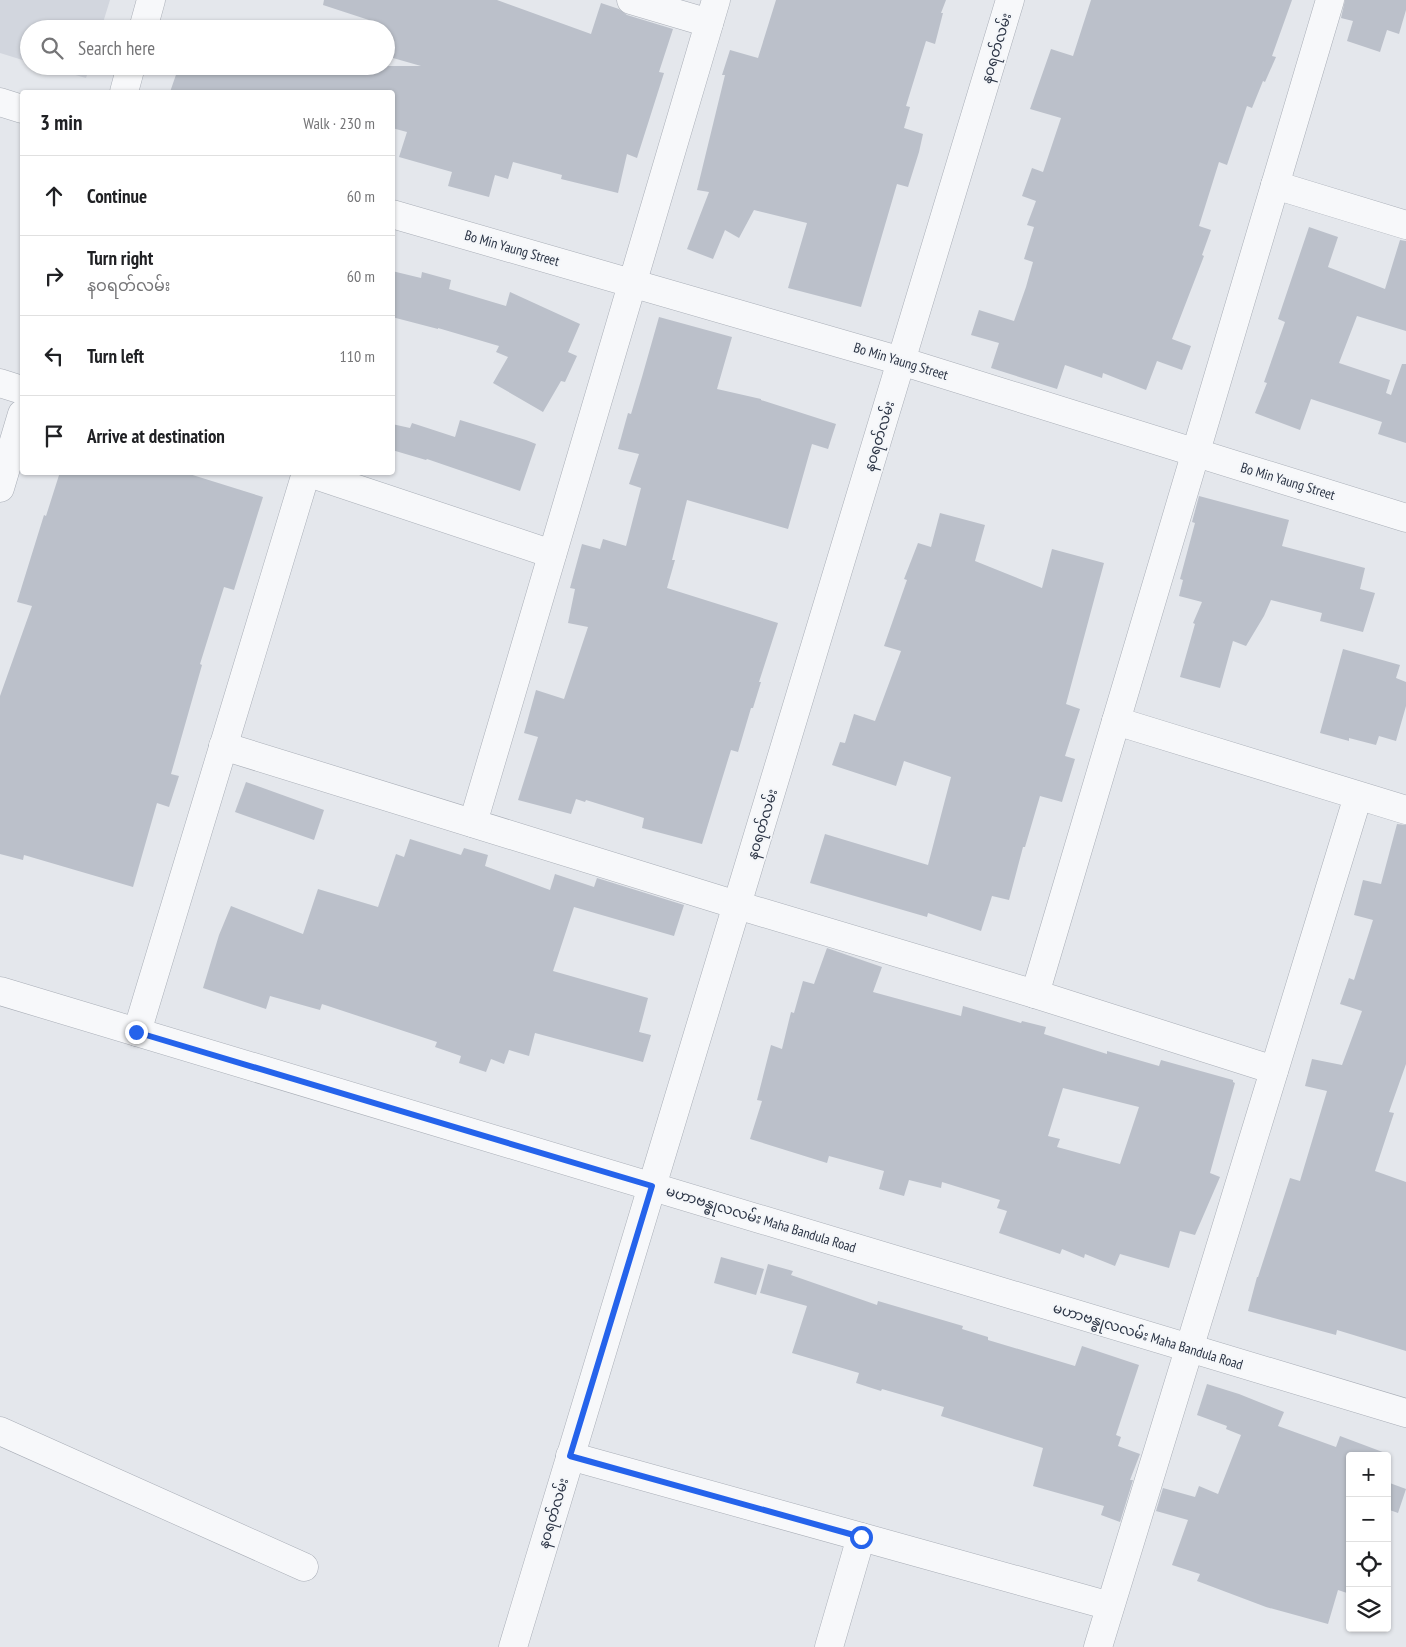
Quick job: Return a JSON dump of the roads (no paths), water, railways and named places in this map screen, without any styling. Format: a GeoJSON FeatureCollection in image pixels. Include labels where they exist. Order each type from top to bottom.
{"type":"FeatureCollection","features":[{"type":"Feature","properties":{"kind":"street"},"geometry":{"type":"LineString","coordinates":[[145,20],[151,0]]}},
{"type":"Feature","properties":{"kind":"street"},"geometry":{"type":"LineString","coordinates":[[473,823],[713,11],[631,0]]}},
{"type":"Feature","properties":{"kind":"street","name":"နဝရတ်လမ်း"},"geometry":{"type":"LineString","coordinates":[[513,1647],[1010,0]]}},
{"type":"Feature","properties":{"kind":"street"},"geometry":{"type":"LineString","coordinates":[[1035,994],[1330,0]]}},
{"type":"Feature","properties":{"kind":"street"},"geometry":{"type":"LineString","coordinates":[[125,90],[129,75]]}},
{"type":"Feature","properties":{"kind":"street"},"geometry":{"type":"LineString","coordinates":[[0,102],[20,108]]}},
{"type":"Feature","properties":{"kind":"street"},"geometry":{"type":"LineString","coordinates":[[1275,185],[1406,225]]}},
{"type":"Feature","properties":{"kind":"street","name":"Bo Min Yaung Street"},"geometry":{"type":"LineString","coordinates":[[395,215],[633,282],[901,361],[1406,518]]}},
{"type":"Feature","properties":{"kind":"street"},"geometry":{"type":"LineString","coordinates":[[0,384],[20,389]]}},
{"type":"Feature","properties":{"kind":"street"},"geometry":{"type":"LineString","coordinates":[[0,488],[20,421]]}},
{"type":"Feature","properties":{"kind":"street"},"geometry":{"type":"LineString","coordinates":[[136,1032],[305,475]]}},
{"type":"Feature","properties":{"kind":"street"},"geometry":{"type":"LineString","coordinates":[[312,475],[552,554]]}},
{"type":"Feature","properties":{"kind":"street"},"geometry":{"type":"LineString","coordinates":[[1116,721],[1406,810]]}},
{"type":"Feature","properties":{"kind":"street"},"geometry":{"type":"LineString","coordinates":[[223,746],[737,905],[1035,994],[1274,1070]]}},
{"type":"Feature","properties":{"kind":"street"},"geometry":{"type":"LineString","coordinates":[[1098,1647],[1358,796]]}},
{"type":"Feature","properties":{"kind":"street","name":"မဟာဗန္ဓုလလမ်း Maha Bandula Road"},"geometry":{"type":"LineString","coordinates":[[0,991],[1406,1413]]}},
{"type":"Feature","properties":{"kind":"street"},"geometry":{"type":"LineString","coordinates":[[0,1431],[304,1567]]}},
{"type":"Feature","properties":{"kind":"street"},"geometry":{"type":"LineString","coordinates":[[570,1456],[1110,1606]]}},
{"type":"Feature","properties":{"kind":"street"},"geometry":{"type":"LineString","coordinates":[[829,1647],[861,1537]]}}]}
